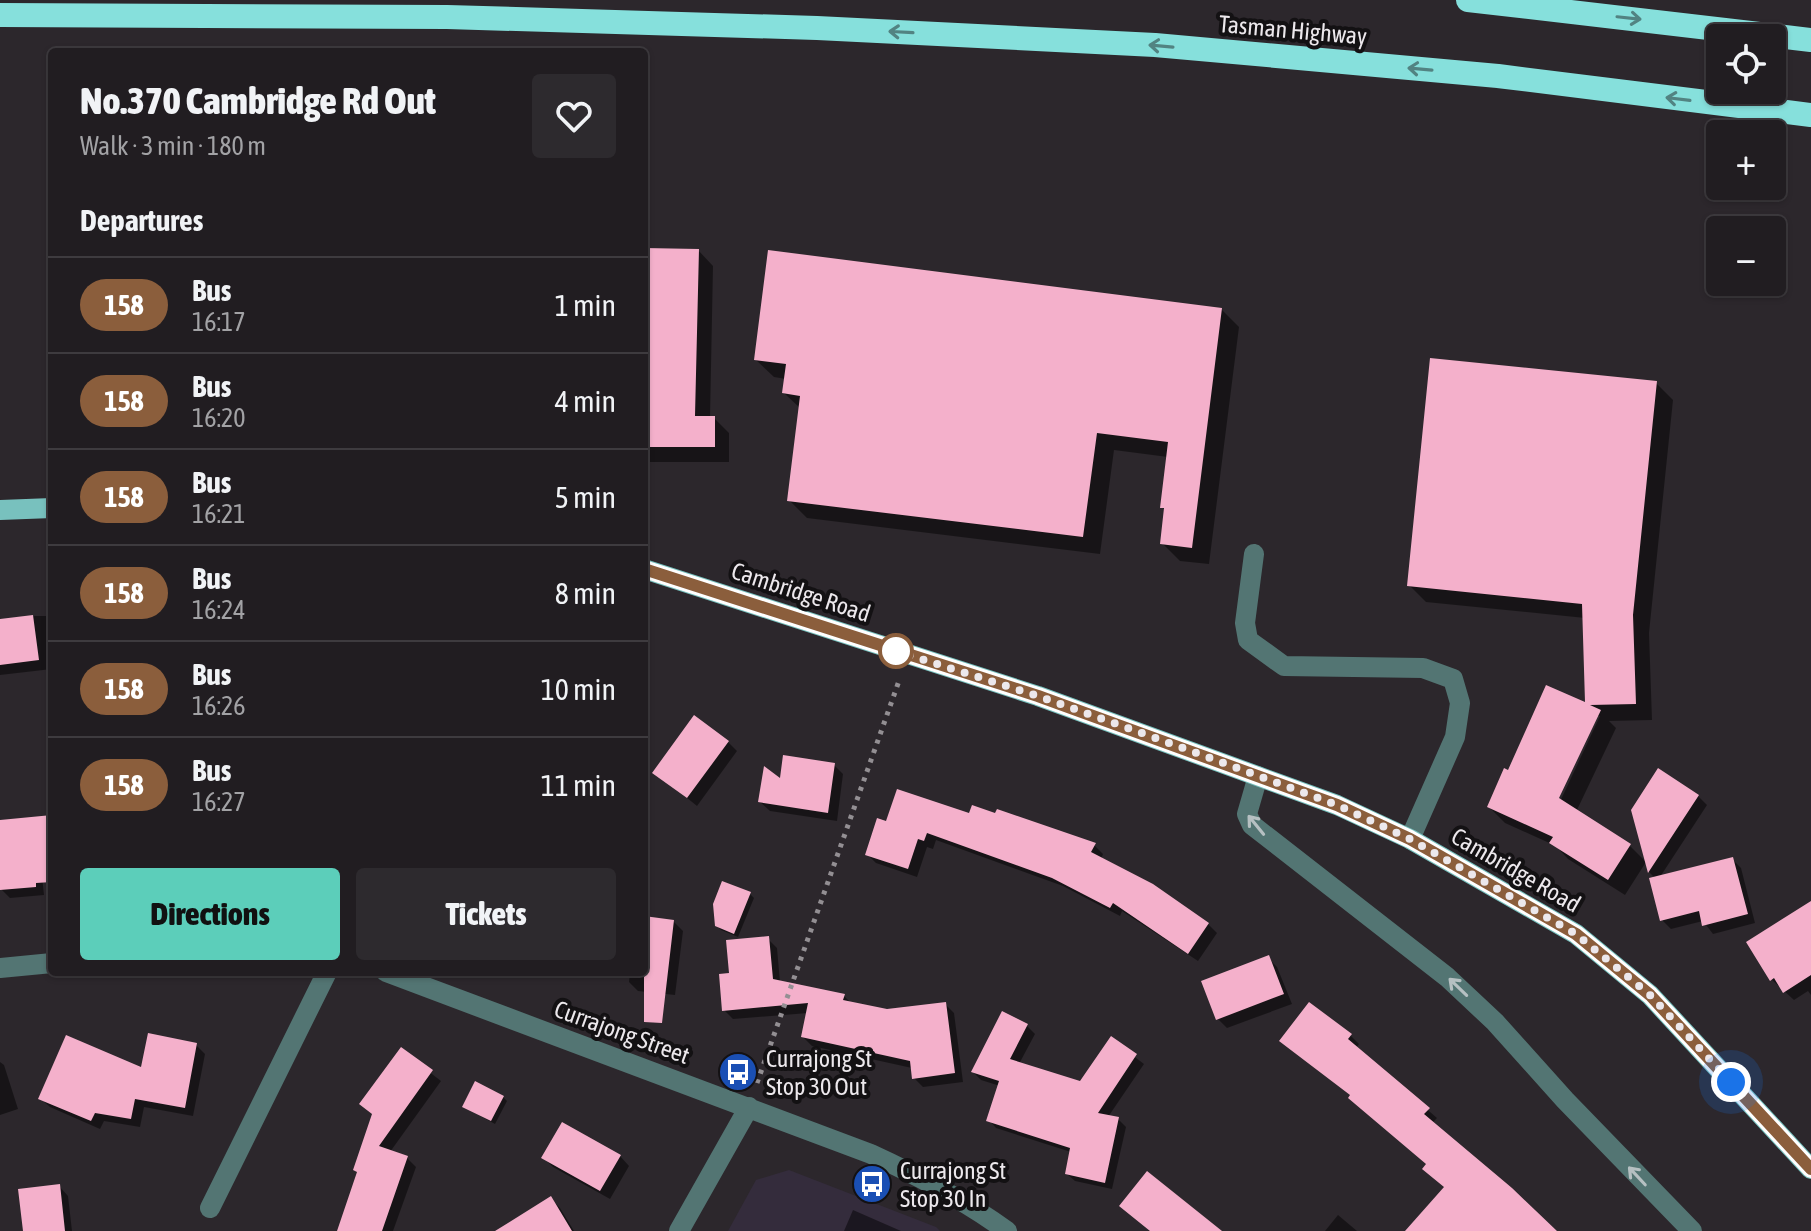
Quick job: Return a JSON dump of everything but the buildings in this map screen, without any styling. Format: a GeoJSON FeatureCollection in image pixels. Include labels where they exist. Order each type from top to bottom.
{"type":"FeatureCollection","features":[{"type":"Feature","properties":{"kind":"highway"},"geometry":{"type":"LineString","coordinates":[[1468,0],[1811,40]]}},
{"type":"Feature","properties":{"kind":"highway","name":"Tasman Highway"},"geometry":{"type":"LineString","coordinates":[[8,15],[493,18],[817,28],[1155,45],[1498,76],[1811,115]]}},
{"type":"Feature","properties":{"kind":"main road"},"geometry":{"type":"LineString","coordinates":[[0,510],[48,508]]}},
{"type":"Feature","properties":{"kind":"main road","name":"Cambridge Road"},"geometry":{"type":"LineString","coordinates":[[648,570],[1038,696],[1337,805],[1410,839],[1587,942],[1650,995],[1811,1169]]}},
{"type":"Feature","properties":{"kind":"street"},"geometry":{"type":"LineString","coordinates":[[1254,554],[1245,623],[1248,640],[1284,666],[1423,668],[1453,679],[1460,703],[1455,737],[1410,839]]}},
{"type":"Feature","properties":{"kind":"street"},"geometry":{"type":"LineString","coordinates":[[1258,776],[1247,814],[1252,825],[1447,977],[1495,1022],[1565,1100],[1692,1231]]}},
{"type":"Feature","properties":{"kind":"street"},"geometry":{"type":"LineString","coordinates":[[0,968],[48,963]]}},
{"type":"Feature","properties":{"kind":"street"},"geometry":{"type":"LineString","coordinates":[[210,1208],[325,976]]}},
{"type":"Feature","properties":{"kind":"street","name":"Currajong Street"},"geometry":{"type":"LineString","coordinates":[[397,976],[871,1154],[925,1179],[974,1207],[1007,1231]]}},
{"type":"Feature","properties":{"kind":"street"},"geometry":{"type":"LineString","coordinates":[[679,1231],[749,1107]]}},
{"type":"Feature","properties":{"kind":"path"},"geometry":{"type":"LineString","coordinates":[[749,1107],[908,655]]}},
{"type":"Feature","properties":{"kind":"shaded area"},"geometry":{"type":"Polygon","coordinates":[[[789,1170],[940,1231],[728,1231],[756,1180],[789,1170]]]}},
{"type":"Feature","properties":{"kind":"bus line","name":"158"},"geometry":{"type":"LineString","coordinates":[[648,570],[1038,696],[1337,805],[1410,839],[1576,934],[1595,949],[1650,995],[1811,1169]]}},
{"type":"Feature","properties":{"kind":"place","name":"Currajong St Stop 30 Out"},"geometry":{"type":"Point","coordinates":[738,1072]}},
{"type":"Feature","properties":{"kind":"place","name":"Currajong St Stop 30 In"},"geometry":{"type":"Point","coordinates":[872,1184]}},
{"type":"Feature","properties":{"kind":"route"},"geometry":{"type":"LineString","coordinates":[[896,651],[1153,737],[1337,805],[1410,839],[1576,934],[1650,995],[1731,1082]]}}]}
